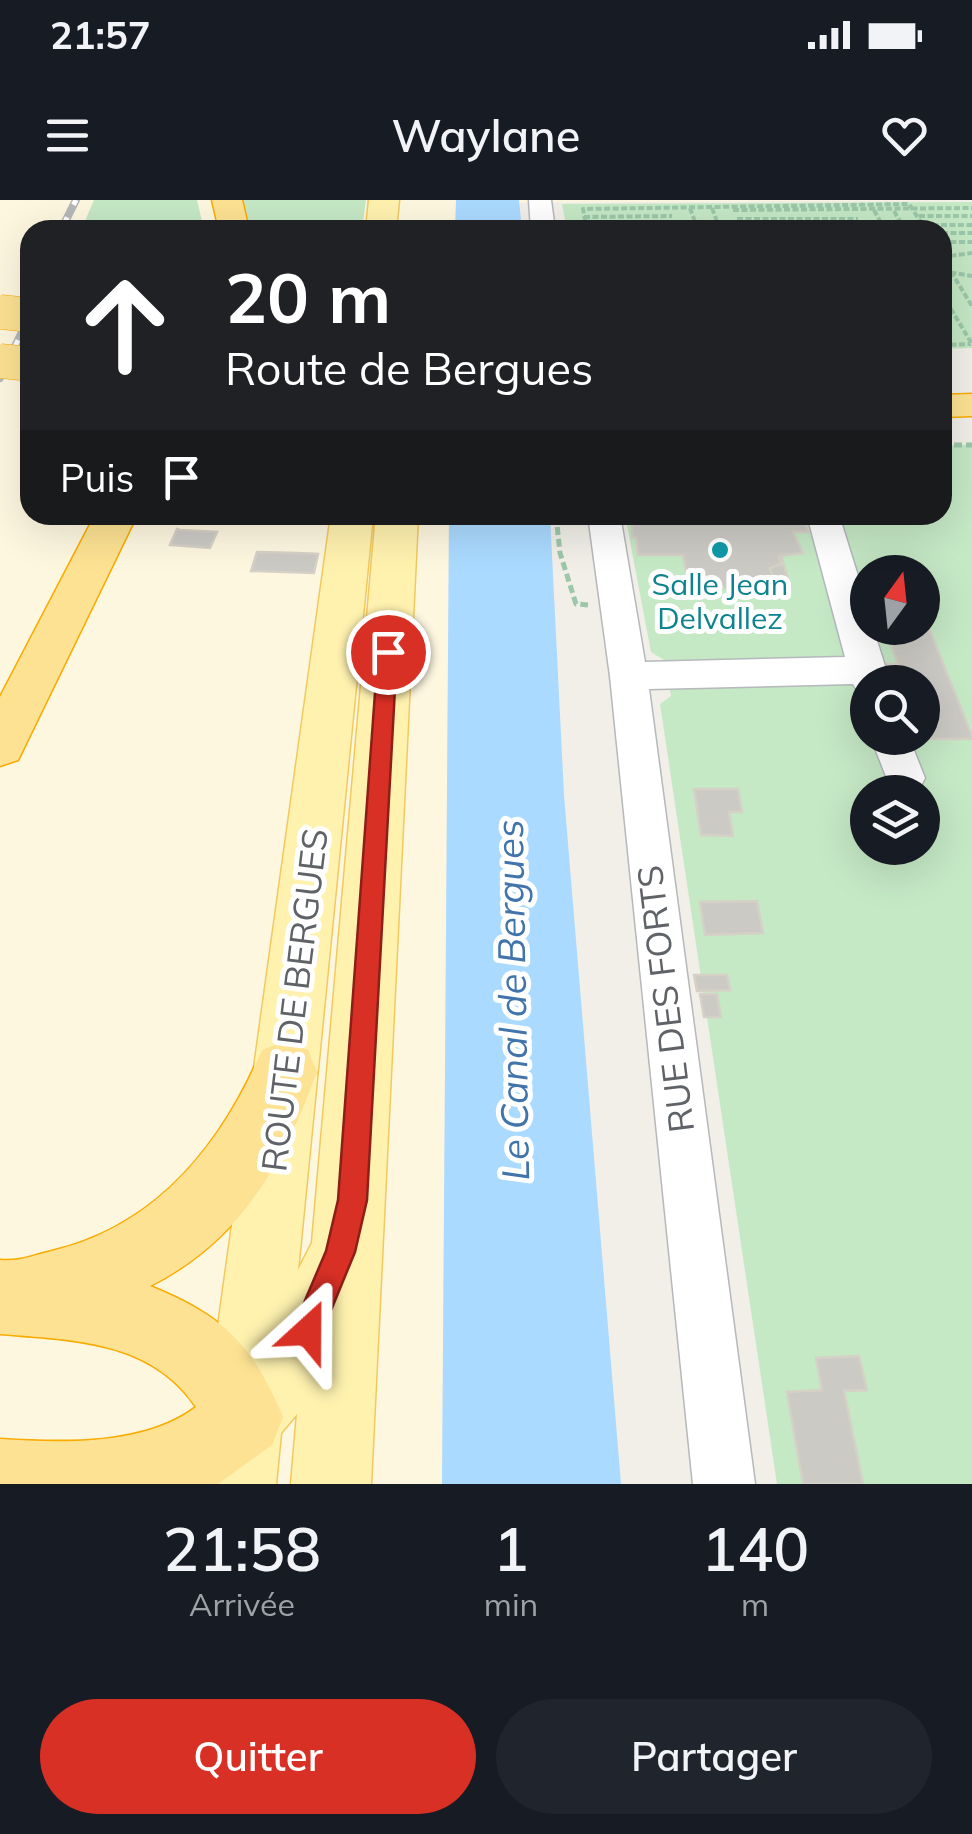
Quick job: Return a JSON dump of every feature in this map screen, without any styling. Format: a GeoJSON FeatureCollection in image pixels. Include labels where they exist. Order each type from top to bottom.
{"type":"FeatureCollection","features":[{"type":"Feature","properties":{"kind":"highway"},"geometry":{"type":"LineString","coordinates":[[0,695],[89,525]]}},
{"type":"Feature","properties":{"kind":"highway"},"geometry":{"type":"LineString","coordinates":[[0,746],[111,525]]}},
{"type":"Feature","properties":{"kind":"highway"},"geometry":{"type":"LineString","coordinates":[[0,1296],[84,1279],[125,1260],[165,1234],[207,1198],[237,1164],[260,1129],[285,1072]]}},
{"type":"Feature","properties":{"kind":"highway"},"geometry":{"type":"LineString","coordinates":[[0,1296],[108,1308],[172,1334],[211,1364],[249,1462]]}},
{"type":"Feature","properties":{"kind":"highway"},"geometry":{"type":"LineString","coordinates":[[0,1479],[45,1483],[88,1480],[178,1461],[198,1452],[249,1462]]}},
{"type":"Feature","properties":{"kind":"main road","name":"ROUTE DE BERGUES"},"geometry":{"type":"LineString","coordinates":[[249,1462],[285,1072],[351,525]]}},
{"type":"Feature","properties":{"kind":"main road","name":"ROUTE DE BERGUES"},"geometry":{"type":"LineString","coordinates":[[332,1484],[395,525]]}},
{"type":"Feature","properties":{"kind":"main road"},"geometry":{"type":"LineString","coordinates":[[249,1462],[264,1396],[308,1331],[340,1252],[352,1200]]}},
{"type":"Feature","properties":{"kind":"street","name":"RUE DES FORTS"},"geometry":{"type":"LineString","coordinates":[[606,525],[629,676],[724,1484]]}},
{"type":"Feature","properties":{"kind":"street"},"geometry":{"type":"LineString","coordinates":[[826,525],[866,665]]}},
{"type":"Feature","properties":{"kind":"street"},"geometry":{"type":"LineString","coordinates":[[629,676],[850,676]]}},
{"type":"Feature","properties":{"kind":"path"},"geometry":{"type":"LineString","coordinates":[[854,210],[858,219],[737,219],[732,204],[910,204],[921,220]]}},
{"type":"Feature","properties":{"kind":"path"},"geometry":{"type":"LineString","coordinates":[[670,208],[673,220]]}},
{"type":"Feature","properties":{"kind":"path"},"geometry":{"type":"LineString","coordinates":[[690,208],[694,220]]}},
{"type":"Feature","properties":{"kind":"path"},"geometry":{"type":"LineString","coordinates":[[712,208],[716,220]]}},
{"type":"Feature","properties":{"kind":"path"},"geometry":{"type":"LineString","coordinates":[[585,220],[583,209],[972,208]]}},
{"type":"Feature","properties":{"kind":"path"},"geometry":{"type":"LineString","coordinates":[[874,210],[880,220]]}},
{"type":"Feature","properties":{"kind":"path"},"geometry":{"type":"LineString","coordinates":[[893,210],[899,220]]}},
{"type":"Feature","properties":{"kind":"path"},"geometry":{"type":"LineString","coordinates":[[584,217],[672,216]]}},
{"type":"Feature","properties":{"kind":"path"},"geometry":{"type":"LineString","coordinates":[[918,216],[972,216]]}},
{"type":"Feature","properties":{"kind":"path"},"geometry":{"type":"LineString","coordinates":[[952,273],[972,306]]}},
{"type":"Feature","properties":{"kind":"path"},"geometry":{"type":"LineString","coordinates":[[960,287],[972,287]]}},
{"type":"Feature","properties":{"kind":"path"},"geometry":{"type":"LineString","coordinates":[[952,311],[972,344]]}},
{"type":"Feature","properties":{"kind":"path"},"geometry":{"type":"LineString","coordinates":[[557,525],[560,553],[576,604],[599,606]]}},
{"type":"Feature","properties":{"kind":"shaded area"},"geometry":{"type":"Polygon","coordinates":[[[0,200],[972,200],[456,203],[455,220],[20,220],[20,525],[449,525],[442,1484],[0,1484],[0,200]]]}},
{"type":"Feature","properties":{"kind":"green space"},"geometry":{"type":"Polygon","coordinates":[[[94,200],[197,200],[202,220],[85,220],[94,200]]]}},
{"type":"Feature","properties":{"kind":"green space"},"geometry":{"type":"Polygon","coordinates":[[[238,200],[366,200],[363,220],[243,220],[238,200]]]}},
{"type":"Feature","properties":{"kind":"green space"},"geometry":{"type":"Polygon","coordinates":[[[972,202],[972,348],[952,349],[952,220],[565,220],[562,204],[972,202]]]}},
{"type":"Feature","properties":{"kind":"green space"},"geometry":{"type":"Polygon","coordinates":[[[952,445],[972,445],[972,1484],[777,1484],[660,704],[671,696],[664,660],[651,652],[627,525],[952,525],[952,445]]]}},
{"type":"Feature","properties":{"kind":"water"},"geometry":{"type":"Polygon","coordinates":[[[456,200],[519,200],[521,220],[455,220],[456,200]]]}},
{"type":"Feature","properties":{"kind":"water","name":"Le Canal de Bergues"},"geometry":{"type":"Polygon","coordinates":[[[449,525],[550,525],[564,795],[621,1484],[442,1484],[449,525]]]}},
{"type":"Feature","properties":{"kind":"building","name":"Salle Jean Delvallez"},"geometry":{"type":"Polygon","coordinates":[[[632,525],[806,525],[808,532],[793,532],[803,553],[779,556],[781,564],[770,568],[773,578],[786,582],[788,588],[689,588],[683,555],[638,555],[636,538],[632,538],[632,525]]]}},
{"type":"Feature","properties":{"kind":"building"},"geometry":{"type":"Polygon","coordinates":[[[177,529],[217,532],[210,548],[170,545],[177,529]]]}},
{"type":"Feature","properties":{"kind":"building"},"geometry":{"type":"Polygon","coordinates":[[[257,552],[318,554],[314,573],[251,571],[257,552]]]}},
{"type":"Feature","properties":{"kind":"building"},"geometry":{"type":"Polygon","coordinates":[[[779,556],[791,588],[773,578],[770,568],[781,564],[779,556]]]}},
{"type":"Feature","properties":{"kind":"building"},"geometry":{"type":"Polygon","coordinates":[[[891,645],[936,645],[972,739],[940,739],[940,665],[885,664],[898,664],[891,645]]]}},
{"type":"Feature","properties":{"kind":"building"},"geometry":{"type":"Polygon","coordinates":[[[694,789],[738,789],[742,812],[729,812],[733,836],[701,835],[694,789]]]}},
{"type":"Feature","properties":{"kind":"building"},"geometry":{"type":"Polygon","coordinates":[[[757,901],[763,933],[705,935],[700,902],[757,901]]]}},
{"type":"Feature","properties":{"kind":"building"},"geometry":{"type":"Polygon","coordinates":[[[694,975],[727,975],[730,990],[697,991],[694,975]]]}},
{"type":"Feature","properties":{"kind":"building"},"geometry":{"type":"Polygon","coordinates":[[[700,994],[717,994],[721,1017],[704,1017],[700,994]]]}},
{"type":"Feature","properties":{"kind":"building"},"geometry":{"type":"Polygon","coordinates":[[[859,1356],[867,1390],[844,1391],[863,1484],[803,1484],[787,1392],[822,1390],[816,1358],[859,1356]]]}},
{"type":"Feature","properties":{"kind":"railway"},"geometry":{"type":"LineString","coordinates":[[66,220],[76,200]]}},
{"type":"Feature","properties":{"kind":"railway"},"geometry":{"type":"LineString","coordinates":[[13,326],[20,312]]}},
{"type":"Feature","properties":{"kind":"railway"},"geometry":{"type":"LineString","coordinates":[[0,378],[20,336]]}},
{"type":"Feature","properties":{"kind":"place","name":"Salle Jean Delvallez"},"geometry":{"type":"Point","coordinates":[720,550]}},
{"type":"Feature","properties":{"kind":"route"},"geometry":{"type":"LineString","coordinates":[[308,1331],[340,1252],[352,1200],[388,652]]}}]}
